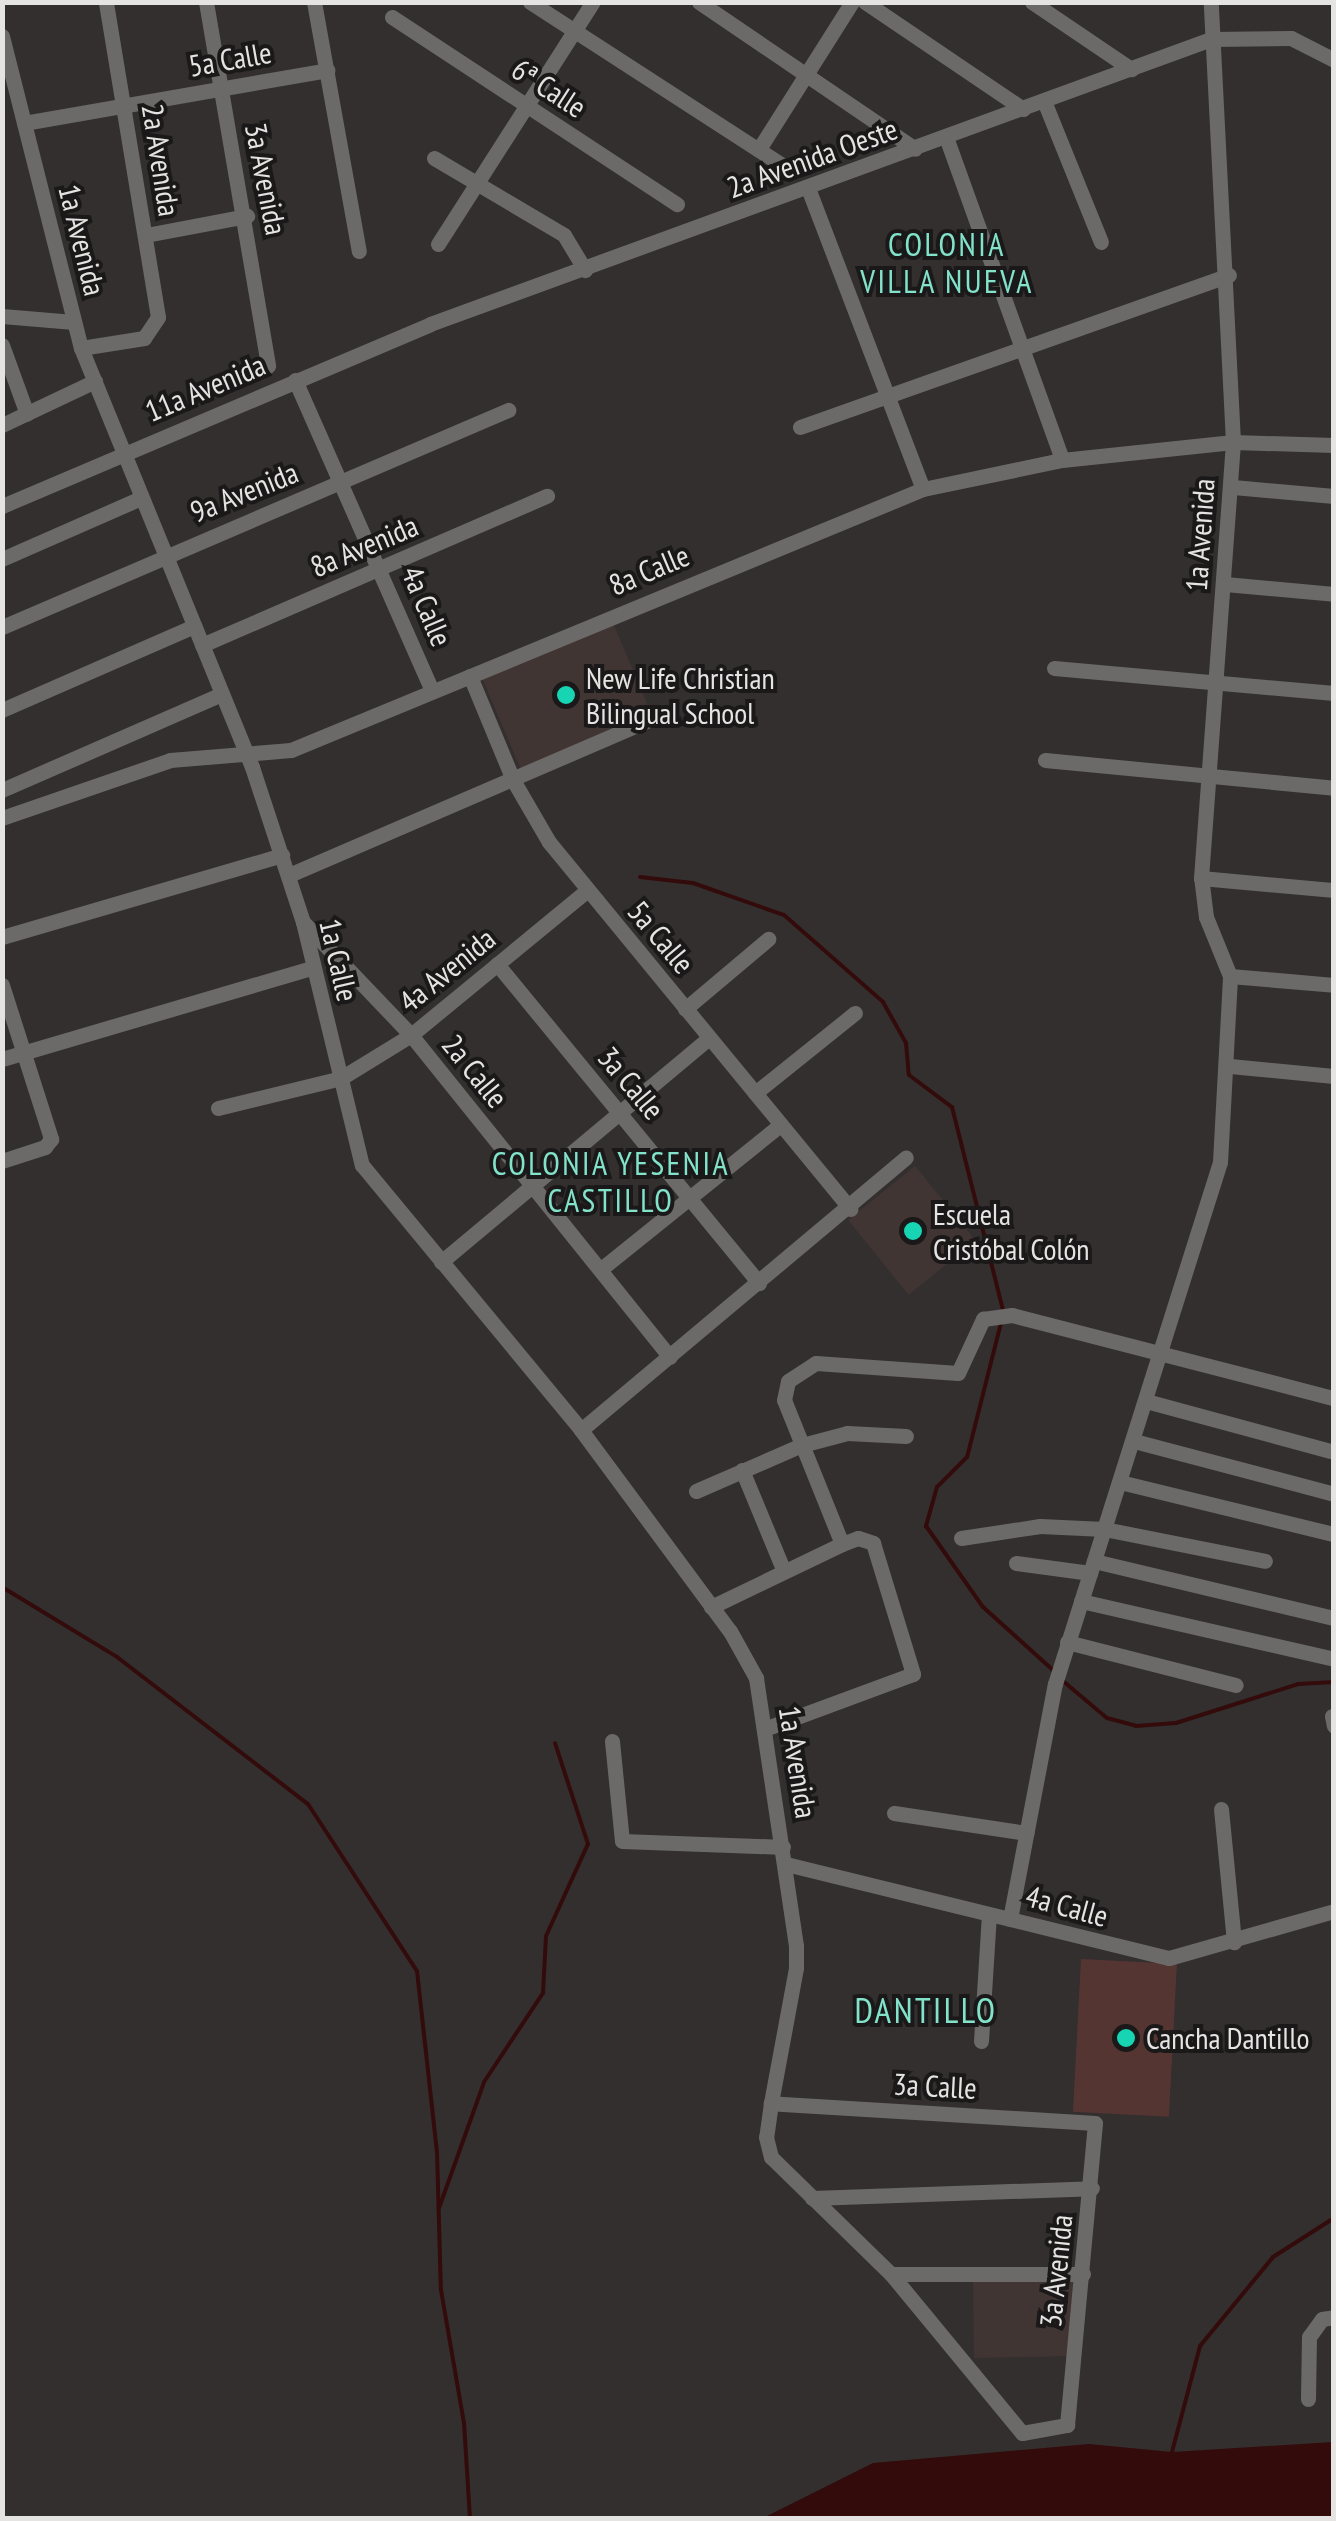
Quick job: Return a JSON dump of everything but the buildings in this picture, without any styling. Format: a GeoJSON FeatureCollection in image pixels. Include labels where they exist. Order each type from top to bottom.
{"type":"FeatureCollection","features":[{"type":"Feature","properties":{"kind":"street","name":"2a Avenida"},"geometry":{"type":"LineString","coordinates":[[81,348],[144,338],[156,328],[146,235],[106,2]]}},
{"type":"Feature","properties":{"kind":"street","name":"3a Avenida"},"geometry":{"type":"LineString","coordinates":[[206,2],[247,216],[268,366]]}},
{"type":"Feature","properties":{"kind":"street"},"geometry":{"type":"LineString","coordinates":[[314,2],[360,250]]}},
{"type":"Feature","properties":{"kind":"street"},"geometry":{"type":"LineString","coordinates":[[530,2],[780,164]]}},
{"type":"Feature","properties":{"kind":"street"},"geometry":{"type":"LineString","coordinates":[[438,244],[593,2]]}},
{"type":"Feature","properties":{"kind":"street"},"geometry":{"type":"LineString","coordinates":[[699,2],[808,72],[914,149]]}},
{"type":"Feature","properties":{"kind":"street"},"geometry":{"type":"LineString","coordinates":[[758,149],[852,2]]}},
{"type":"Feature","properties":{"kind":"street"},"geometry":{"type":"LineString","coordinates":[[865,2],[1023,109]]}},
{"type":"Feature","properties":{"kind":"street"},"geometry":{"type":"LineString","coordinates":[[1032,2],[1132,69]]}},
{"type":"Feature","properties":{"kind":"street","name":"1a Avenida"},"geometry":{"type":"LineString","coordinates":[[1026,1834],[1054,1684],[1220,1162],[1230,1066],[1230,976],[1206,917],[1201,878],[1234,442],[1211,2]]}},
{"type":"Feature","properties":{"kind":"street","name":"6ª Calle"},"geometry":{"type":"LineString","coordinates":[[392,17],[677,204]]}},
{"type":"Feature","properties":{"kind":"street","name":"1a Avenida"},"geometry":{"type":"LineString","coordinates":[[3,38],[81,348],[122,452]]}},
{"type":"Feature","properties":{"kind":"street"},"geometry":{"type":"LineString","coordinates":[[1211,39],[1290,38],[1334,60]]}},
{"type":"Feature","properties":{"kind":"street","name":"2a Avenida Oeste"},"geometry":{"type":"LineString","coordinates":[[430,324],[1211,39]]}},
{"type":"Feature","properties":{"kind":"street","name":"5a Calle"},"geometry":{"type":"LineString","coordinates":[[24,123],[327,70]]}},
{"type":"Feature","properties":{"kind":"street"},"geometry":{"type":"LineString","coordinates":[[1044,101],[1101,242]]}},
{"type":"Feature","properties":{"kind":"street"},"geometry":{"type":"LineString","coordinates":[[946,137],[1062,460]]}},
{"type":"Feature","properties":{"kind":"street"},"geometry":{"type":"LineString","coordinates":[[434,158],[564,235],[585,270]]}},
{"type":"Feature","properties":{"kind":"street"},"geometry":{"type":"LineString","coordinates":[[808,188],[923,489]]}},
{"type":"Feature","properties":{"kind":"street"},"geometry":{"type":"LineString","coordinates":[[146,235],[247,216]]}},
{"type":"Feature","properties":{"kind":"street"},"geometry":{"type":"LineString","coordinates":[[800,426],[1228,275]]}},
{"type":"Feature","properties":{"kind":"street"},"geometry":{"type":"LineString","coordinates":[[2,316],[74,322]]}},
{"type":"Feature","properties":{"kind":"street","name":"11a Avenida"},"geometry":{"type":"LineString","coordinates":[[2,506],[430,324]]}},
{"type":"Feature","properties":{"kind":"street"},"geometry":{"type":"LineString","coordinates":[[2,345],[27,414]]}},
{"type":"Feature","properties":{"kind":"street","name":"4a Calle"},"geometry":{"type":"LineString","coordinates":[[295,380],[432,690]]}},
{"type":"Feature","properties":{"kind":"street"},"geometry":{"type":"LineString","coordinates":[[2,425],[94,382]]}},
{"type":"Feature","properties":{"kind":"street","name":"9a Avenida"},"geometry":{"type":"LineString","coordinates":[[2,627],[508,410]]}},
{"type":"Feature","properties":{"kind":"street","name":"8a Calle"},"geometry":{"type":"LineString","coordinates":[[2,818],[170,760],[291,750],[923,489],[1062,460],[1234,442],[1334,444]]}},
{"type":"Feature","properties":{"kind":"street","name":"1a Calle"},"geometry":{"type":"LineString","coordinates":[[122,452],[247,754],[282,855],[303,922],[311,968],[362,1166],[581,1430]]}},
{"type":"Feature","properties":{"kind":"street"},"geometry":{"type":"LineString","coordinates":[[1233,487],[1334,496]]}},
{"type":"Feature","properties":{"kind":"street","name":"8a Avenida"},"geometry":{"type":"LineString","coordinates":[[202,645],[547,496]]}},
{"type":"Feature","properties":{"kind":"street"},"geometry":{"type":"LineString","coordinates":[[2,558],[142,498]]}},
{"type":"Feature","properties":{"kind":"street"},"geometry":{"type":"LineString","coordinates":[[1225,584],[1334,594]]}},
{"type":"Feature","properties":{"kind":"street"},"geometry":{"type":"LineString","coordinates":[[2,710],[194,626]]}},
{"type":"Feature","properties":{"kind":"street"},"geometry":{"type":"LineString","coordinates":[[1054,668],[1334,693]]}},
{"type":"Feature","properties":{"kind":"street","name":"5a Calle"},"geometry":{"type":"LineString","coordinates":[[470,676],[513,780],[586,892],[850,1209]]}},
{"type":"Feature","properties":{"kind":"street"},"geometry":{"type":"LineString","coordinates":[[2,790],[222,694]]}},
{"type":"Feature","properties":{"kind":"street"},"geometry":{"type":"LineString","coordinates":[[289,876],[646,721]]}},
{"type":"Feature","properties":{"kind":"street"},"geometry":{"type":"LineString","coordinates":[[1045,760],[1334,788]]}},
{"type":"Feature","properties":{"kind":"street"},"geometry":{"type":"LineString","coordinates":[[2,937],[282,855]]}},
{"type":"Feature","properties":{"kind":"street"},"geometry":{"type":"LineString","coordinates":[[1201,878],[1334,890]]}},
{"type":"Feature","properties":{"kind":"street","name":"4a Avenida"},"geometry":{"type":"LineString","coordinates":[[218,1108],[342,1078],[411,1035],[586,892]]}},
{"type":"Feature","properties":{"kind":"street","name":"2a Calle"},"geometry":{"type":"LineString","coordinates":[[303,922],[411,1035],[670,1357]]}},
{"type":"Feature","properties":{"kind":"street"},"geometry":{"type":"LineString","coordinates":[[685,1009],[768,940]]}},
{"type":"Feature","properties":{"kind":"street","name":"3a Calle"},"geometry":{"type":"LineString","coordinates":[[497,964],[759,1283]]}},
{"type":"Feature","properties":{"kind":"street"},"geometry":{"type":"LineString","coordinates":[[2,1059],[311,968]]}},
{"type":"Feature","properties":{"kind":"street"},"geometry":{"type":"LineString","coordinates":[[1230,976],[1334,985]]}},
{"type":"Feature","properties":{"kind":"street"},"geometry":{"type":"LineString","coordinates":[[2,985],[50,1144],[2,1160]]}},
{"type":"Feature","properties":{"kind":"street"},"geometry":{"type":"LineString","coordinates":[[755,1093],[855,1013]]}},
{"type":"Feature","properties":{"kind":"street"},"geometry":{"type":"LineString","coordinates":[[442,1262],[708,1039]]}},
{"type":"Feature","properties":{"kind":"street"},"geometry":{"type":"LineString","coordinates":[[1230,1066],[1334,1076]]}},
{"type":"Feature","properties":{"kind":"street"},"geometry":{"type":"LineString","coordinates":[[601,1269],[780,1125]]}},
{"type":"Feature","properties":{"kind":"street"},"geometry":{"type":"LineString","coordinates":[[581,1430],[850,1209],[906,1157]]}},
{"type":"Feature","properties":{"kind":"street"},"geometry":{"type":"LineString","coordinates":[[842,1544],[784,1400],[788,1381],[816,1363],[958,1373],[983,1319],[994,1314],[1012,1315],[1334,1398]]}},
{"type":"Feature","properties":{"kind":"street"},"geometry":{"type":"LineString","coordinates":[[1146,1401],[1330,1450]]}},
{"type":"Feature","properties":{"kind":"street","name":"1a Avenida"},"geometry":{"type":"LineString","coordinates":[[581,1430],[748,1659],[766,1728],[796,1957],[770,2103],[771,2158],[890,2274],[1022,2432],[1068,2423]]}},
{"type":"Feature","properties":{"kind":"street"},"geometry":{"type":"LineString","coordinates":[[696,1491],[802,1444],[847,1433],[906,1436]]}},
{"type":"Feature","properties":{"kind":"street"},"geometry":{"type":"LineString","coordinates":[[1134,1440],[1334,1494]]}},
{"type":"Feature","properties":{"kind":"street"},"geometry":{"type":"LineString","coordinates":[[742,1470],[783,1569]]}},
{"type":"Feature","properties":{"kind":"street"},"geometry":{"type":"LineString","coordinates":[[1120,1482],[1334,1534]]}},
{"type":"Feature","properties":{"kind":"street"},"geometry":{"type":"LineString","coordinates":[[962,1538],[1040,1526],[1104,1529],[1265,1561]]}},
{"type":"Feature","properties":{"kind":"street"},"geometry":{"type":"LineString","coordinates":[[711,1607],[783,1569],[842,1544],[858,1538],[873,1543],[913,1674],[766,1728]]}},
{"type":"Feature","properties":{"kind":"street"},"geometry":{"type":"LineString","coordinates":[[1016,1563],[1092,1567],[1334,1618]]}},
{"type":"Feature","properties":{"kind":"street"},"geometry":{"type":"LineString","coordinates":[[1081,1601],[1334,1659]]}},
{"type":"Feature","properties":{"kind":"street"},"geometry":{"type":"LineString","coordinates":[[1068,1642],[1236,1684]]}},
{"type":"Feature","properties":{"kind":"street","name":"4a Calle"},"geometry":{"type":"LineString","coordinates":[[612,1741],[622,1842],[784,1855],[988,1914],[1169,1958],[1334,1911]]}},
{"type":"Feature","properties":{"kind":"street"},"geometry":{"type":"LineString","coordinates":[[1221,1809],[1234,1942]]}},
{"type":"Feature","properties":{"kind":"street"},"geometry":{"type":"LineString","coordinates":[[894,1813],[1026,1834],[1010,1919]]}},
{"type":"Feature","properties":{"kind":"street"},"geometry":{"type":"LineString","coordinates":[[981,2041],[988,1914]]}},
{"type":"Feature","properties":{"kind":"street","name":"3a Calle"},"geometry":{"type":"LineString","coordinates":[[770,2103],[1096,2124]]}},
{"type":"Feature","properties":{"kind":"street","name":"3a Avenida"},"geometry":{"type":"LineString","coordinates":[[1068,2423],[1096,2124]]}},
{"type":"Feature","properties":{"kind":"street"},"geometry":{"type":"LineString","coordinates":[[812,2198],[1092,2188]]}},
{"type":"Feature","properties":{"kind":"street"},"geometry":{"type":"LineString","coordinates":[[890,2274],[1083,2274]]}},
{"type":"Feature","properties":{"kind":"street"},"geometry":{"type":"LineString","coordinates":[[1308,2399],[1309,2337],[1322,2319],[1334,2316]]}},
{"type":"Feature","properties":{"kind":"shaded area","name":"New Life Christian Bilingual School"},"geometry":{"type":"Polygon","coordinates":[[[613,623],[652,714],[521,770],[482,678],[613,623]]]}},
{"type":"Feature","properties":{"kind":"shaded area","name":"Escuela Cristóbal Colón"},"geometry":{"type":"Polygon","coordinates":[[[915,1166],[975,1241],[909,1295],[848,1220],[915,1166]]]}},
{"type":"Feature","properties":{"kind":"shaded area","name":"Cancha Dantillo"},"geometry":{"type":"Polygon","coordinates":[[[1081,1959],[1177,1964],[1169,2117],[1073,2112],[1081,1959]]]}},
{"type":"Feature","properties":{"kind":"shaded area"},"geometry":{"type":"Polygon","coordinates":[[[1066,2274],[1075,2284],[1070,2356],[974,2358],[973,2276],[1066,2274]]]}},
{"type":"Feature","properties":{"kind":"shaded area"},"geometry":{"type":"Polygon","coordinates":[[[1333,2442],[1333,2518],[763,2518],[873,2463],[1089,2444],[1172,2452],[1333,2442]]]}},
{"type":"Feature","properties":{"kind":"waterway"},"geometry":{"type":"LineString","coordinates":[[640,877],[693,883],[784,915],[883,1002],[906,1043],[909,1075],[952,1107],[1003,1310]]}},
{"type":"Feature","properties":{"kind":"waterway"},"geometry":{"type":"LineString","coordinates":[[1002,1319],[967,1457],[937,1487],[926,1526],[983,1607],[1053,1670]]}},
{"type":"Feature","properties":{"kind":"waterway"},"geometry":{"type":"LineString","coordinates":[[2,1587],[117,1657],[308,1804],[417,1971],[437,2151],[441,2290],[464,2423],[470,2518]]}},
{"type":"Feature","properties":{"kind":"waterway"},"geometry":{"type":"LineString","coordinates":[[1063,1681],[1107,1718],[1136,1726],[1176,1723],[1298,1684],[1334,1682]]}},
{"type":"Feature","properties":{"kind":"waterway"},"geometry":{"type":"LineString","coordinates":[[439,2208],[484,2082],[543,1993],[546,1936],[588,1844],[555,1743]]}},
{"type":"Feature","properties":{"kind":"waterway"},"geometry":{"type":"LineString","coordinates":[[1172,2452],[1200,2346],[1273,2257],[1334,2218]]}},
{"type":"Feature","properties":{"kind":"place","name":"New Life Christian Bilingual School"},"geometry":{"type":"Point","coordinates":[566,695]}},
{"type":"Feature","properties":{"kind":"place","name":"Escuela Cristóbal Colón"},"geometry":{"type":"Point","coordinates":[913,1231]}},
{"type":"Feature","properties":{"kind":"place","name":"Cancha Dantillo"},"geometry":{"type":"Point","coordinates":[1126,2038]}},
{"type":"Feature","properties":{"kind":"district","name":"COLONIA VILLA NUEVA"},"geometry":{"type":"Point","coordinates":[947,264]}},
{"type":"Feature","properties":{"kind":"district","name":"COLONIA YESENIA CASTILLO"},"geometry":{"type":"Point","coordinates":[611,1182]}},
{"type":"Feature","properties":{"kind":"district","name":"DANTILLO"},"geometry":{"type":"Point","coordinates":[926,2010]}}]}
